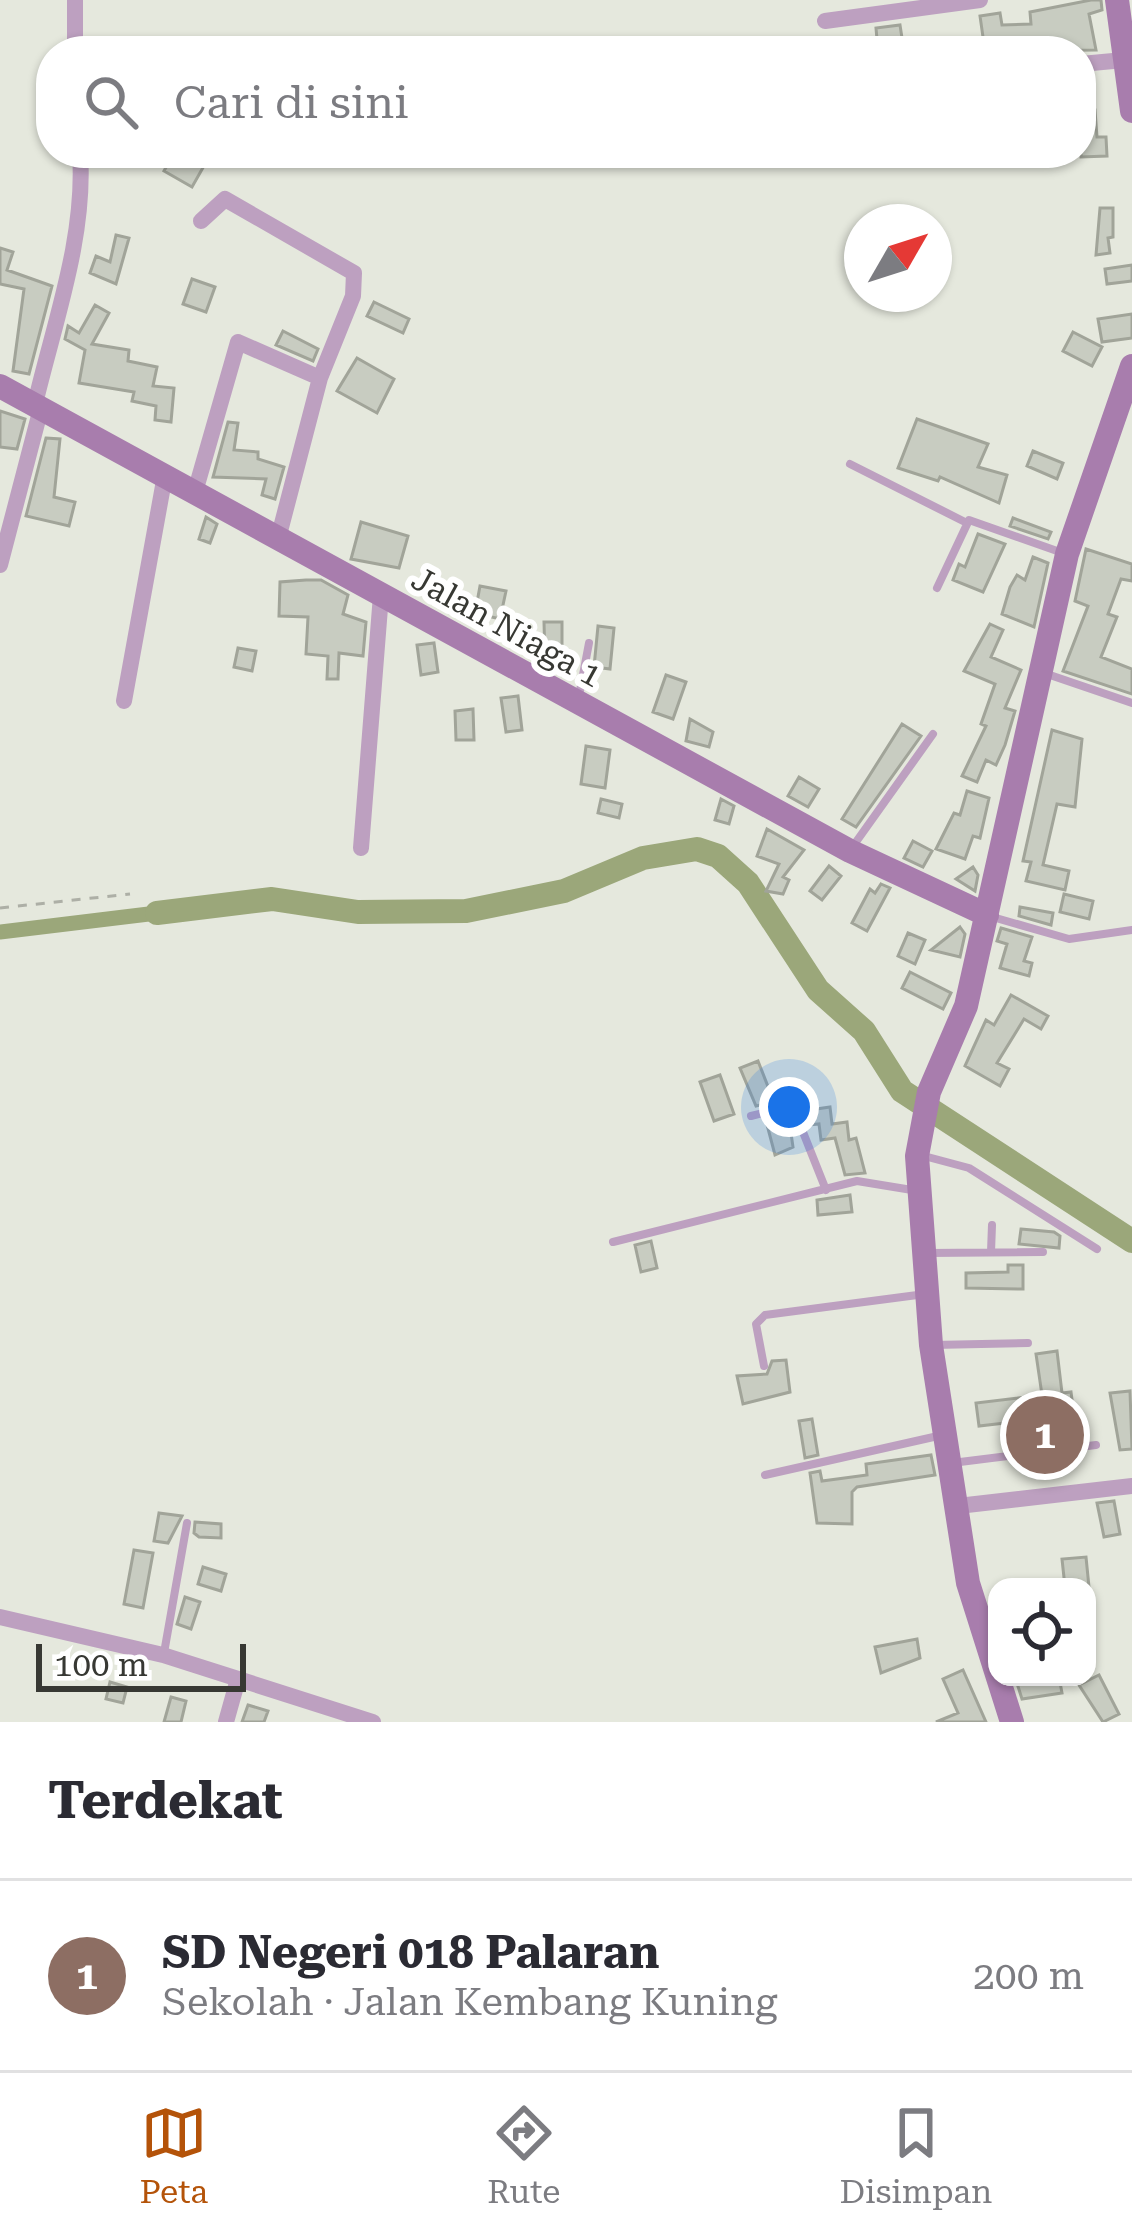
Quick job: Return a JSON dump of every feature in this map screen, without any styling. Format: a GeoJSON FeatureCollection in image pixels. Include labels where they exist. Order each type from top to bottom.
{"type":"FeatureCollection","features":[{"type":"Feature","properties":{"kind":"street"},"geometry":{"type":"LineString","coordinates":[[75,0],[75,36]]}},
{"type":"Feature","properties":{"kind":"street"},"geometry":{"type":"LineString","coordinates":[[825,21],[980,0]]}},
{"type":"Feature","properties":{"kind":"street"},"geometry":{"type":"LineString","coordinates":[[1118,0],[1132,111]]}},
{"type":"Feature","properties":{"kind":"street"},"geometry":{"type":"LineString","coordinates":[[1096,63],[1124,60]]}},
{"type":"Feature","properties":{"kind":"street"},"geometry":{"type":"LineString","coordinates":[[0,565],[76,231],[81,168]]}},
{"type":"Feature","properties":{"kind":"street"},"geometry":{"type":"LineString","coordinates":[[201,221],[225,199],[354,273],[353,296],[320,378],[278,538]]}},
{"type":"Feature","properties":{"kind":"street"},"geometry":{"type":"LineString","coordinates":[[195,492],[238,342],[250,343],[320,378]]}},
{"type":"Feature","properties":{"kind":"street"},"geometry":{"type":"LineString","coordinates":[[1012,1722],[974,1611],[931,1345],[918,1146],[929,1092],[962,1018],[1067,554],[1132,366]]}},
{"type":"Feature","properties":{"kind":"street","name":"Jalan Niaga 1"},"geometry":{"type":"LineString","coordinates":[[0,386],[850,850],[987,915]]}},
{"type":"Feature","properties":{"kind":"street"},"geometry":{"type":"LineString","coordinates":[[124,701],[165,475]]}},
{"type":"Feature","properties":{"kind":"street"},"geometry":{"type":"LineString","coordinates":[[361,848],[381,595]]}},
{"type":"Feature","properties":{"kind":"street"},"geometry":{"type":"LineString","coordinates":[[958,1506],[1132,1486]]}},
{"type":"Feature","properties":{"kind":"street"},"geometry":{"type":"LineString","coordinates":[[0,1617],[164,1655],[373,1722]]}},
{"type":"Feature","properties":{"kind":"street"},"geometry":{"type":"LineString","coordinates":[[226,1722],[238,1679]]}},
{"type":"Feature","properties":{"kind":"lane"},"geometry":{"type":"LineString","coordinates":[[850,464],[965,522],[1067,554]]}},
{"type":"Feature","properties":{"kind":"lane"},"geometry":{"type":"LineString","coordinates":[[937,588],[965,522]]}},
{"type":"Feature","properties":{"kind":"lane"},"geometry":{"type":"LineString","coordinates":[[578,704],[590,643]]}},
{"type":"Feature","properties":{"kind":"lane"},"geometry":{"type":"LineString","coordinates":[[1037,671],[1132,704]]}},
{"type":"Feature","properties":{"kind":"lane"},"geometry":{"type":"LineString","coordinates":[[850,850],[933,734]]}},
{"type":"Feature","properties":{"kind":"lane"},"geometry":{"type":"LineString","coordinates":[[987,915],[1069,939],[1132,931]]}},
{"type":"Feature","properties":{"kind":"lane"},"geometry":{"type":"LineString","coordinates":[[752,1116],[782,1108],[795,1112],[826,1190]]}},
{"type":"Feature","properties":{"kind":"lane"},"geometry":{"type":"LineString","coordinates":[[918,1146],[969,1168],[1097,1249]]}},
{"type":"Feature","properties":{"kind":"lane"},"geometry":{"type":"LineString","coordinates":[[613,1242],[866,1180],[920,1190]]}},
{"type":"Feature","properties":{"kind":"lane"},"geometry":{"type":"LineString","coordinates":[[992,1225],[992,1252]]}},
{"type":"Feature","properties":{"kind":"lane"},"geometry":{"type":"LineString","coordinates":[[927,1253],[1043,1252]]}},
{"type":"Feature","properties":{"kind":"lane"},"geometry":{"type":"LineString","coordinates":[[764,1366],[755,1324],[765,1315],[926,1294]]}},
{"type":"Feature","properties":{"kind":"lane"},"geometry":{"type":"LineString","coordinates":[[931,1345],[1028,1342]]}},
{"type":"Feature","properties":{"kind":"lane"},"geometry":{"type":"LineString","coordinates":[[765,1475],[946,1434]]}},
{"type":"Feature","properties":{"kind":"lane"},"geometry":{"type":"LineString","coordinates":[[950,1463],[1096,1445]]}},
{"type":"Feature","properties":{"kind":"lane"},"geometry":{"type":"LineString","coordinates":[[164,1655],[187,1523]]}},
{"type":"Feature","properties":{"kind":"path"},"geometry":{"type":"LineString","coordinates":[[0,908],[130,894]]}},
{"type":"Feature","properties":{"kind":"building"},"geometry":{"type":"Polygon","coordinates":[[[1091,0],[1101,0],[1102,10],[1089,14],[1093,36],[983,36],[980,16],[1000,13],[1002,25],[1031,24],[1030,12],[1091,0]]]}},
{"type":"Feature","properties":{"kind":"building"},"geometry":{"type":"Polygon","coordinates":[[[900,25],[902,36],[877,36],[876,28],[900,25]]]}},
{"type":"Feature","properties":{"kind":"building"},"geometry":{"type":"Polygon","coordinates":[[[1096,124],[1097,137],[1106,137],[1107,156],[1096,156],[1096,124]]]}},
{"type":"Feature","properties":{"kind":"building"},"geometry":{"type":"Polygon","coordinates":[[[166,168],[203,168],[192,187],[166,168]]]}},
{"type":"Feature","properties":{"kind":"building"},"geometry":{"type":"Polygon","coordinates":[[[1100,208],[1113,208],[1113,237],[1108,238],[1110,253],[1096,255],[1100,208]]]}},
{"type":"Feature","properties":{"kind":"building"},"geometry":{"type":"Polygon","coordinates":[[[116,235],[129,238],[116,284],[90,273],[96,256],[110,262],[116,235]]]}},
{"type":"Feature","properties":{"kind":"building"},"geometry":{"type":"Polygon","coordinates":[[[0,248],[13,252],[7,270],[52,286],[29,374],[13,371],[24,289],[0,284],[0,248]]]}},
{"type":"Feature","properties":{"kind":"building"},"geometry":{"type":"Polygon","coordinates":[[[1132,265],[1132,281],[1107,284],[1105,269],[1132,265]]]}},
{"type":"Feature","properties":{"kind":"building"},"geometry":{"type":"Polygon","coordinates":[[[192,279],[215,287],[206,312],[183,304],[192,279]]]}},
{"type":"Feature","properties":{"kind":"building"},"geometry":{"type":"Polygon","coordinates":[[[374,302],[409,319],[403,333],[367,316],[374,302]]]}},
{"type":"Feature","properties":{"kind":"building"},"geometry":{"type":"Polygon","coordinates":[[[95,305],[109,313],[92,344],[129,350],[128,361],[157,367],[153,386],[174,388],[171,422],[155,420],[156,406],[132,401],[134,392],[79,383],[85,350],[65,339],[68,326],[79,333],[95,305]]]}},
{"type":"Feature","properties":{"kind":"building"},"geometry":{"type":"Polygon","coordinates":[[[1132,314],[1132,338],[1102,342],[1098,319],[1132,314]]]}},
{"type":"Feature","properties":{"kind":"building"},"geometry":{"type":"Polygon","coordinates":[[[283,331],[318,349],[313,361],[276,345],[283,331]]]}},
{"type":"Feature","properties":{"kind":"building"},"geometry":{"type":"Polygon","coordinates":[[[1073,332],[1102,347],[1092,366],[1063,351],[1073,332]]]}},
{"type":"Feature","properties":{"kind":"building"},"geometry":{"type":"Polygon","coordinates":[[[357,358],[394,379],[377,413],[337,391],[357,358]]]}},
{"type":"Feature","properties":{"kind":"building"},"geometry":{"type":"Polygon","coordinates":[[[0,411],[25,419],[17,449],[0,447],[0,411]]]}},
{"type":"Feature","properties":{"kind":"building"},"geometry":{"type":"Polygon","coordinates":[[[917,419],[988,444],[978,467],[1007,475],[999,503],[940,477],[938,481],[898,468],[917,419]]]}},
{"type":"Feature","properties":{"kind":"building"},"geometry":{"type":"Polygon","coordinates":[[[228,422],[238,423],[234,450],[258,452],[258,459],[284,467],[275,499],[262,495],[266,479],[213,477],[228,422]]]}},
{"type":"Feature","properties":{"kind":"building"},"geometry":{"type":"Polygon","coordinates":[[[46,438],[60,439],[54,497],[75,502],[69,526],[26,516],[46,438]]]}},
{"type":"Feature","properties":{"kind":"building"},"geometry":{"type":"Polygon","coordinates":[[[1033,451],[1063,463],[1057,479],[1027,466],[1033,451]]]}},
{"type":"Feature","properties":{"kind":"building"},"geometry":{"type":"Polygon","coordinates":[[[206,517],[217,524],[210,543],[199,539],[206,517]]]}},
{"type":"Feature","properties":{"kind":"building"},"geometry":{"type":"Polygon","coordinates":[[[1013,518],[1051,532],[1048,539],[1010,526],[1013,518]]]}},
{"type":"Feature","properties":{"kind":"building"},"geometry":{"type":"Polygon","coordinates":[[[361,522],[408,536],[399,568],[351,559],[361,522]]]}},
{"type":"Feature","properties":{"kind":"building"},"geometry":{"type":"Polygon","coordinates":[[[978,534],[1005,544],[983,592],[953,580],[959,564],[965,567],[978,534]]]}},
{"type":"Feature","properties":{"kind":"building"},"geometry":{"type":"Polygon","coordinates":[[[1086,549],[1132,564],[1132,581],[1121,579],[1108,614],[1117,617],[1101,657],[1132,669],[1132,694],[1063,671],[1088,606],[1075,601],[1086,549]]]}},
{"type":"Feature","properties":{"kind":"building"},"geometry":{"type":"Polygon","coordinates":[[[1033,557],[1048,563],[1034,627],[1002,614],[1010,587],[1017,575],[1025,580],[1033,557]]]}},
{"type":"Feature","properties":{"kind":"building"},"geometry":{"type":"Polygon","coordinates":[[[321,580],[348,595],[343,614],[366,622],[363,656],[339,653],[338,679],[327,679],[328,656],[306,654],[308,617],[279,616],[280,582],[321,580]]]}},
{"type":"Feature","properties":{"kind":"building"},"geometry":{"type":"Polygon","coordinates":[[[480,586],[506,591],[500,619],[475,613],[480,586]]]}},
{"type":"Feature","properties":{"kind":"building"},"geometry":{"type":"Polygon","coordinates":[[[544,622],[562,622],[562,660],[545,660],[544,622]]]}},
{"type":"Feature","properties":{"kind":"building"},"geometry":{"type":"Polygon","coordinates":[[[990,624],[1003,630],[991,657],[1021,670],[1005,708],[1015,711],[1005,745],[996,765],[986,760],[977,782],[962,776],[986,726],[981,724],[995,684],[964,671],[990,624]]]}},
{"type":"Feature","properties":{"kind":"building"},"geometry":{"type":"Polygon","coordinates":[[[598,626],[614,628],[610,669],[594,667],[598,626]]]}},
{"type":"Feature","properties":{"kind":"building"},"geometry":{"type":"Polygon","coordinates":[[[434,643],[438,672],[421,675],[417,645],[434,643]]]}},
{"type":"Feature","properties":{"kind":"building"},"geometry":{"type":"Polygon","coordinates":[[[238,648],[256,651],[252,671],[234,667],[238,648]]]}},
{"type":"Feature","properties":{"kind":"building"},"geometry":{"type":"Polygon","coordinates":[[[666,675],[686,682],[673,719],[653,712],[666,675]]]}},
{"type":"Feature","properties":{"kind":"building"},"geometry":{"type":"Polygon","coordinates":[[[518,696],[522,730],[506,732],[501,698],[518,696]]]}},
{"type":"Feature","properties":{"kind":"building"},"geometry":{"type":"Polygon","coordinates":[[[473,709],[474,740],[456,740],[455,711],[473,709]]]}},
{"type":"Feature","properties":{"kind":"building"},"geometry":{"type":"Polygon","coordinates":[[[690,719],[713,732],[709,747],[686,741],[690,719]]]}},
{"type":"Feature","properties":{"kind":"building"},"geometry":{"type":"Polygon","coordinates":[[[902,724],[921,736],[856,827],[842,819],[902,724]]]}},
{"type":"Feature","properties":{"kind":"building"},"geometry":{"type":"Polygon","coordinates":[[[1052,730],[1082,739],[1075,807],[1057,804],[1043,865],[1069,871],[1065,890],[1026,881],[1031,862],[1023,861],[1052,730]]]}},
{"type":"Feature","properties":{"kind":"building"},"geometry":{"type":"Polygon","coordinates":[[[586,746],[610,750],[605,788],[581,784],[586,746]]]}},
{"type":"Feature","properties":{"kind":"building"},"geometry":{"type":"Polygon","coordinates":[[[799,777],[819,789],[808,807],[788,796],[799,777]]]}},
{"type":"Feature","properties":{"kind":"building"},"geometry":{"type":"Polygon","coordinates":[[[967,791],[989,798],[980,838],[973,836],[965,859],[936,849],[954,813],[960,815],[967,791]]]}},
{"type":"Feature","properties":{"kind":"building"},"geometry":{"type":"Polygon","coordinates":[[[601,799],[622,804],[619,818],[598,813],[601,799]]]}},
{"type":"Feature","properties":{"kind":"building"},"geometry":{"type":"Polygon","coordinates":[[[721,799],[734,806],[729,824],[715,820],[721,799]]]}},
{"type":"Feature","properties":{"kind":"building"},"geometry":{"type":"Polygon","coordinates":[[[767,829],[804,850],[783,877],[789,880],[783,894],[766,891],[779,864],[757,856],[767,829]]]}},
{"type":"Feature","properties":{"kind":"building"},"geometry":{"type":"Polygon","coordinates":[[[913,841],[932,851],[923,867],[904,858],[913,841]]]}},
{"type":"Feature","properties":{"kind":"building"},"geometry":{"type":"Polygon","coordinates":[[[829,866],[841,876],[822,900],[810,891],[829,866]]]}},
{"type":"Feature","properties":{"kind":"building"},"geometry":{"type":"Polygon","coordinates":[[[973,867],[978,875],[975,891],[956,879],[973,867]]]}},
{"type":"Feature","properties":{"kind":"building"},"geometry":{"type":"Polygon","coordinates":[[[881,884],[890,888],[867,931],[852,923],[870,889],[875,893],[881,884]]]}},
{"type":"Feature","properties":{"kind":"building"},"geometry":{"type":"Polygon","coordinates":[[[1064,894],[1093,901],[1089,919],[1060,912],[1064,894]]]}},
{"type":"Feature","properties":{"kind":"building"},"geometry":{"type":"Polygon","coordinates":[[[1020,907],[1053,913],[1051,925],[1019,916],[1020,907]]]}},
{"type":"Feature","properties":{"kind":"building"},"geometry":{"type":"Polygon","coordinates":[[[960,927],[965,934],[960,957],[931,950],[960,927]]]}},
{"type":"Feature","properties":{"kind":"building"},"geometry":{"type":"Polygon","coordinates":[[[1001,928],[1032,937],[1024,961],[1032,963],[1029,976],[1000,968],[1007,944],[997,941],[1001,928]]]}},
{"type":"Feature","properties":{"kind":"building"},"geometry":{"type":"Polygon","coordinates":[[[908,933],[925,940],[915,964],[898,956],[908,933]]]}},
{"type":"Feature","properties":{"kind":"building"},"geometry":{"type":"Polygon","coordinates":[[[910,972],[951,993],[943,1009],[902,988],[910,972]]]}},
{"type":"Feature","properties":{"kind":"building"},"geometry":{"type":"Polygon","coordinates":[[[1011,995],[1048,1016],[1041,1029],[1024,1019],[997,1063],[1009,1069],[1000,1086],[965,1066],[986,1020],[994,1025],[1011,995]]]}},
{"type":"Feature","properties":{"kind":"building"},"geometry":{"type":"Polygon","coordinates":[[[758,1061],[774,1102],[756,1106],[740,1068],[758,1061]]]}},
{"type":"Feature","properties":{"kind":"building"},"geometry":{"type":"Polygon","coordinates":[[[720,1075],[734,1114],[714,1121],[700,1082],[720,1075]]]}},
{"type":"Feature","properties":{"kind":"building"},"geometry":{"type":"Polygon","coordinates":[[[830,1107],[832,1124],[847,1122],[849,1140],[856,1138],[865,1173],[845,1175],[835,1138],[821,1140],[819,1124],[809,1125],[803,1111],[830,1107]]]}},
{"type":"Feature","properties":{"kind":"building"},"geometry":{"type":"Polygon","coordinates":[[[789,1119],[793,1147],[775,1155],[766,1121],[789,1119]]]}},
{"type":"Feature","properties":{"kind":"building"},"geometry":{"type":"Polygon","coordinates":[[[850,1195],[852,1212],[818,1215],[817,1200],[850,1195]]]}},
{"type":"Feature","properties":{"kind":"building"},"geometry":{"type":"Polygon","coordinates":[[[1021,1229],[1054,1232],[1060,1236],[1059,1248],[1019,1244],[1021,1229]]]}},
{"type":"Feature","properties":{"kind":"building"},"geometry":{"type":"Polygon","coordinates":[[[651,1241],[657,1268],[641,1272],[635,1245],[651,1241]]]}},
{"type":"Feature","properties":{"kind":"building"},"geometry":{"type":"Polygon","coordinates":[[[1008,1265],[1023,1265],[1023,1289],[966,1288],[966,1273],[1008,1272],[1008,1265]]]}},
{"type":"Feature","properties":{"kind":"building"},"geometry":{"type":"Polygon","coordinates":[[[1057,1351],[1062,1393],[1071,1392],[1074,1415],[979,1426],[976,1403],[1042,1395],[1036,1354],[1057,1351]]]}},
{"type":"Feature","properties":{"kind":"building"},"geometry":{"type":"Polygon","coordinates":[[[786,1360],[790,1392],[743,1404],[737,1376],[767,1374],[772,1361],[786,1360]]]}},
{"type":"Feature","properties":{"kind":"building"},"geometry":{"type":"Polygon","coordinates":[[[1130,1391],[1132,1449],[1120,1450],[1110,1393],[1130,1391]]]}},
{"type":"Feature","properties":{"kind":"building"},"geometry":{"type":"Polygon","coordinates":[[[812,1419],[818,1455],[805,1458],[799,1421],[812,1419]]]}},
{"type":"Feature","properties":{"kind":"building"},"geometry":{"type":"Polygon","coordinates":[[[931,1455],[935,1475],[857,1487],[852,1492],[852,1524],[817,1523],[810,1473],[820,1471],[822,1481],[867,1475],[866,1464],[931,1455]]]}},
{"type":"Feature","properties":{"kind":"building"},"geometry":{"type":"Polygon","coordinates":[[[1114,1501],[1120,1534],[1104,1537],[1097,1503],[1114,1501]]]}},
{"type":"Feature","properties":{"kind":"building"},"geometry":{"type":"Polygon","coordinates":[[[159,1513],[182,1516],[168,1543],[154,1541],[159,1513]]]}},
{"type":"Feature","properties":{"kind":"building"},"geometry":{"type":"Polygon","coordinates":[[[195,1522],[221,1524],[221,1538],[199,1537],[194,1533],[195,1522]]]}},
{"type":"Feature","properties":{"kind":"building"},"geometry":{"type":"Polygon","coordinates":[[[134,1550],[153,1553],[143,1608],[124,1604],[134,1550]]]}},
{"type":"Feature","properties":{"kind":"building"},"geometry":{"type":"Polygon","coordinates":[[[1086,1557],[1088,1578],[1064,1578],[1062,1559],[1086,1557]]]}},
{"type":"Feature","properties":{"kind":"building"},"geometry":{"type":"Polygon","coordinates":[[[203,1567],[226,1574],[221,1591],[198,1584],[203,1567]]]}},
{"type":"Feature","properties":{"kind":"building"},"geometry":{"type":"Polygon","coordinates":[[[185,1597],[200,1602],[191,1629],[177,1624],[185,1597]]]}},
{"type":"Feature","properties":{"kind":"building"},"geometry":{"type":"Polygon","coordinates":[[[917,1639],[920,1658],[881,1673],[875,1647],[917,1639]]]}},
{"type":"Feature","properties":{"kind":"building"},"geometry":{"type":"Polygon","coordinates":[[[963,1670],[986,1722],[936,1722],[958,1713],[943,1679],[963,1670]]]}},
{"type":"Feature","properties":{"kind":"building"},"geometry":{"type":"Polygon","coordinates":[[[1096,1676],[1119,1714],[1103,1722],[1080,1686],[1096,1686],[1096,1676]]]}},
{"type":"Feature","properties":{"kind":"building"},"geometry":{"type":"Polygon","coordinates":[[[110,1682],[127,1687],[123,1703],[106,1699],[110,1682]]]}},
{"type":"Feature","properties":{"kind":"building"},"geometry":{"type":"Polygon","coordinates":[[[1018,1686],[1061,1686],[1062,1693],[1022,1699],[1018,1686]]]}},
{"type":"Feature","properties":{"kind":"building"},"geometry":{"type":"Polygon","coordinates":[[[171,1697],[186,1701],[181,1722],[164,1722],[171,1697]]]}},
{"type":"Feature","properties":{"kind":"building"},"geometry":{"type":"Polygon","coordinates":[[[248,1705],[268,1711],[264,1722],[242,1722],[248,1705]]]}},
{"type":"Feature","properties":{"kind":"waterway"},"geometry":{"type":"LineString","coordinates":[[157,913],[272,899],[358,912],[466,911],[564,891],[643,858],[697,849],[718,856],[748,883],[818,990],[864,1031],[902,1091],[1132,1241]]}},
{"type":"Feature","properties":{"kind":"waterway"},"geometry":{"type":"LineString","coordinates":[[0,932],[157,913]]}},
{"type":"Feature","properties":{"kind":"place","name":"SD Negeri 018 Palaran"},"geometry":{"type":"Point","coordinates":[1045,1435]}}]}
